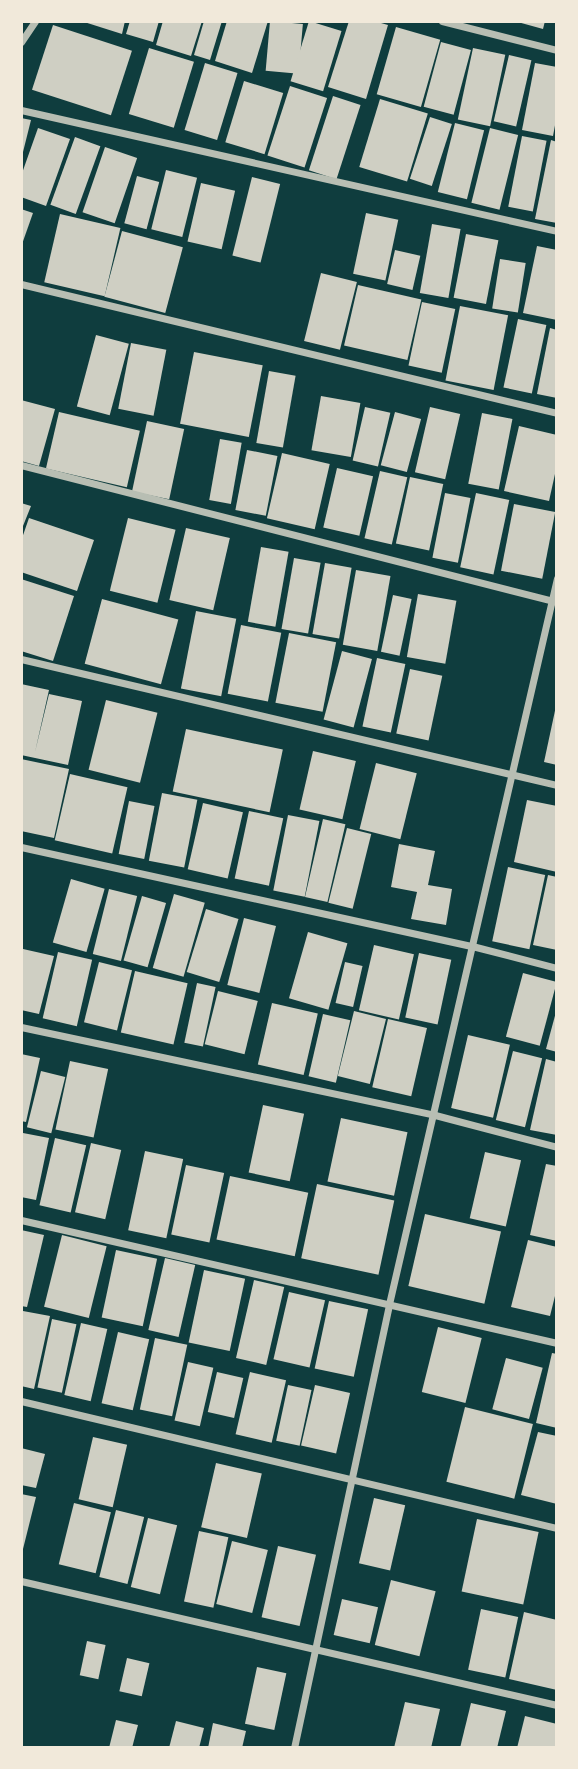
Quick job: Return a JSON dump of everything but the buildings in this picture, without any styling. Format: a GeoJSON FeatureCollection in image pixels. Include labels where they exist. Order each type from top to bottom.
{"type":"FeatureCollection","features":[{"type":"Feature","properties":{"kind":"street"},"geometry":{"type":"LineString","coordinates":[[21,42],[35,21]]}},
{"type":"Feature","properties":{"kind":"street"},"geometry":{"type":"LineString","coordinates":[[442,21],[557,50]]}},
{"type":"Feature","properties":{"kind":"street"},"geometry":{"type":"LineString","coordinates":[[21,110],[557,231]]}},
{"type":"Feature","properties":{"kind":"street"},"geometry":{"type":"LineString","coordinates":[[21,285],[557,413]]}},
{"type":"Feature","properties":{"kind":"street"},"geometry":{"type":"LineString","coordinates":[[21,465],[554,601]]}},
{"type":"Feature","properties":{"kind":"street"},"geometry":{"type":"LineString","coordinates":[[294,1748],[389,1304],[435,1115],[511,774],[554,601],[557,578]]}},
{"type":"Feature","properties":{"kind":"street"},"geometry":{"type":"LineString","coordinates":[[21,659],[557,785]]}},
{"type":"Feature","properties":{"kind":"street"},"geometry":{"type":"LineString","coordinates":[[21,847],[471,946],[557,968]]}},
{"type":"Feature","properties":{"kind":"street"},"geometry":{"type":"LineString","coordinates":[[21,1027],[435,1115],[557,1147]]}},
{"type":"Feature","properties":{"kind":"street"},"geometry":{"type":"LineString","coordinates":[[21,1220],[557,1343]]}},
{"type":"Feature","properties":{"kind":"street"},"geometry":{"type":"LineString","coordinates":[[21,1401],[353,1482],[557,1528]]}},
{"type":"Feature","properties":{"kind":"street"},"geometry":{"type":"LineString","coordinates":[[21,1581],[557,1705]]}}]}
